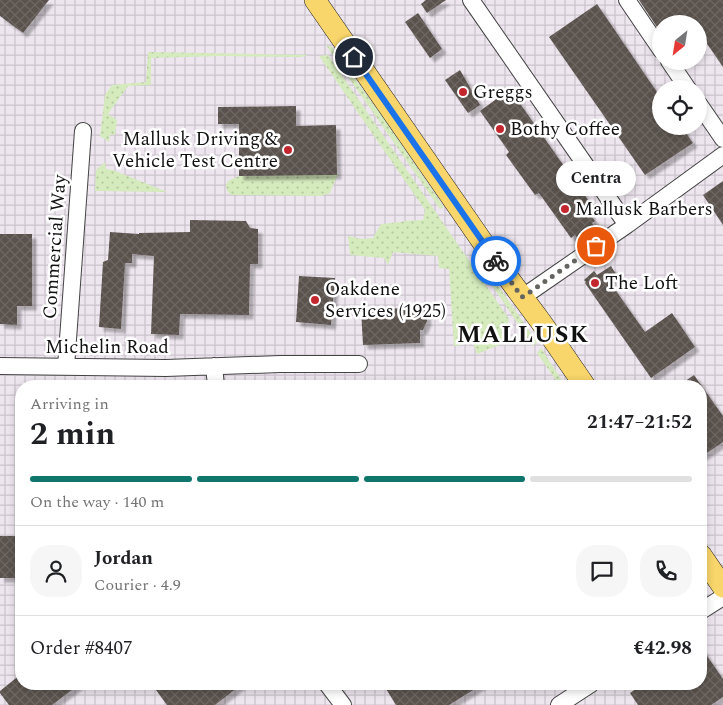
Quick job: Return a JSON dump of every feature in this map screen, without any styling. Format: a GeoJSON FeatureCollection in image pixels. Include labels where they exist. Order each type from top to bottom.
{"type":"FeatureCollection","features":[{"type":"Feature","properties":{"kind":"main road"},"geometry":{"type":"LineString","coordinates":[[315,0],[495,260],[582,380]]}},
{"type":"Feature","properties":{"kind":"main road"},"geometry":{"type":"LineString","coordinates":[[707,564],[723,587]]}},
{"type":"Feature","properties":{"kind":"street"},"geometry":{"type":"LineString","coordinates":[[471,0],[627,225]]}},
{"type":"Feature","properties":{"kind":"street"},"geometry":{"type":"LineString","coordinates":[[627,0],[652,37]]}},
{"type":"Feature","properties":{"kind":"street"},"geometry":{"type":"LineString","coordinates":[[707,116],[723,139]]}},
{"type":"Feature","properties":{"kind":"street","name":"Commercial Way"},"geometry":{"type":"LineString","coordinates":[[66,367],[83,131]]}},
{"type":"Feature","properties":{"kind":"street"},"geometry":{"type":"LineString","coordinates":[[522,297],[627,225],[723,155]]}},
{"type":"Feature","properties":{"kind":"street","name":"Michelin Road"},"geometry":{"type":"LineString","coordinates":[[0,366],[166,368],[280,364],[359,364]]}},
{"type":"Feature","properties":{"kind":"street"},"geometry":{"type":"LineString","coordinates":[[214,366],[215,380]]}},
{"type":"Feature","properties":{"kind":"street"},"geometry":{"type":"LineString","coordinates":[[707,607],[723,597]]}},
{"type":"Feature","properties":{"kind":"street"},"geometry":{"type":"LineString","coordinates":[[332,690],[343,705]]}},
{"type":"Feature","properties":{"kind":"street"},"geometry":{"type":"LineString","coordinates":[[558,705],[582,690]]}},
{"type":"Feature","properties":{"kind":"shaded area"},"geometry":{"type":"Polygon","coordinates":[[[0,0],[723,0],[723,705],[0,705],[0,0]]]}},
{"type":"Feature","properties":{"kind":"green space"},"geometry":{"type":"Polygon","coordinates":[[[326,45],[332,47],[444,207],[440,209],[326,45]]]}},
{"type":"Feature","properties":{"kind":"green space"},"geometry":{"type":"Polygon","coordinates":[[[148,52],[308,55],[301,57],[221,56],[151,58],[151,85],[128,86],[108,114],[117,120],[115,135],[110,135],[109,142],[100,136],[105,95],[112,85],[146,82],[148,52]]]}},
{"type":"Feature","properties":{"kind":"green space"},"geometry":{"type":"Polygon","coordinates":[[[328,55],[509,319],[504,343],[477,354],[473,343],[454,346],[449,269],[439,268],[438,256],[393,252],[388,265],[384,258],[350,255],[348,236],[362,239],[373,238],[381,224],[423,220],[425,210],[319,56],[328,55]]]}},
{"type":"Feature","properties":{"kind":"green space"},"geometry":{"type":"Polygon","coordinates":[[[105,162],[106,169],[113,170],[167,192],[95,191],[96,170],[105,162]]]}},
{"type":"Feature","properties":{"kind":"green space"},"geometry":{"type":"Polygon","coordinates":[[[338,174],[330,193],[321,196],[231,195],[227,191],[226,185],[228,181],[239,176],[338,174]]]}},
{"type":"Feature","properties":{"kind":"green space"},"geometry":{"type":"Polygon","coordinates":[[[485,275],[499,287],[537,342],[533,346],[485,275]]]}},
{"type":"Feature","properties":{"kind":"green space"},"geometry":{"type":"Polygon","coordinates":[[[541,348],[562,380],[556,380],[537,353],[541,348]]]}},
{"type":"Feature","properties":{"kind":"building"},"geometry":{"type":"Polygon","coordinates":[[[0,0],[49,0],[23,33],[0,16],[0,0]]]}},
{"type":"Feature","properties":{"kind":"building"},"geometry":{"type":"Polygon","coordinates":[[[426,0],[446,0],[427,13],[421,4],[426,0]]]}},
{"type":"Feature","properties":{"kind":"building"},"geometry":{"type":"Polygon","coordinates":[[[639,0],[723,0],[723,67],[708,45],[708,15],[652,15],[652,20],[639,0]]]}},
{"type":"Feature","properties":{"kind":"building"},"geometry":{"type":"Polygon","coordinates":[[[597,4],[652,85],[652,135],[687,135],[693,143],[645,175],[549,37],[597,4]]]}},
{"type":"Feature","properties":{"kind":"building"},"geometry":{"type":"Polygon","coordinates":[[[418,13],[442,49],[430,58],[405,22],[418,13]]]}},
{"type":"Feature","properties":{"kind":"building","name":"Greggs"},"geometry":{"type":"Polygon","coordinates":[[[460,70],[480,105],[468,113],[445,80],[460,70]]]}},
{"type":"Feature","properties":{"kind":"building"},"geometry":{"type":"Polygon","coordinates":[[[506,92],[512,100],[516,98],[593,207],[587,210],[595,221],[592,223],[597,230],[580,242],[575,235],[571,238],[539,193],[535,195],[506,155],[509,152],[480,111],[506,92]]]}},
{"type":"Feature","properties":{"kind":"building","name":"Mallusk Driving & Vehicle Test Centre"},"geometry":{"type":"Polygon","coordinates":[[[296,106],[296,126],[336,125],[337,175],[239,176],[239,124],[218,124],[218,107],[296,106]]]}},
{"type":"Feature","properties":{"kind":"building"},"geometry":{"type":"Polygon","coordinates":[[[723,181],[723,225],[703,195],[723,181]]]}},
{"type":"Feature","properties":{"kind":"building"},"geometry":{"type":"Polygon","coordinates":[[[190,220],[246,221],[250,228],[258,229],[258,264],[250,264],[249,315],[180,314],[179,335],[151,334],[154,256],[132,254],[132,263],[125,263],[121,329],[99,327],[103,262],[108,260],[110,232],[139,234],[190,232],[190,220]]]}},
{"type":"Feature","properties":{"kind":"building"},"geometry":{"type":"Polygon","coordinates":[[[0,234],[32,234],[32,306],[17,306],[17,325],[0,324],[0,234]]]}},
{"type":"Feature","properties":{"kind":"building"},"geometry":{"type":"Polygon","coordinates":[[[611,266],[617,276],[609,281],[645,332],[672,313],[695,347],[651,378],[585,283],[584,280],[594,271],[597,275],[611,266]]]}},
{"type":"Feature","properties":{"kind":"building"},"geometry":{"type":"Polygon","coordinates":[[[299,276],[335,278],[331,325],[296,322],[299,276]]]}},
{"type":"Feature","properties":{"kind":"building"},"geometry":{"type":"Polygon","coordinates":[[[426,307],[427,321],[423,330],[420,330],[420,343],[363,345],[361,310],[426,307]]]}},
{"type":"Feature","properties":{"kind":"building"},"geometry":{"type":"Polygon","coordinates":[[[694,375],[698,380],[687,380],[694,375]]]}},
{"type":"Feature","properties":{"kind":"building"},"geometry":{"type":"Polygon","coordinates":[[[707,393],[723,416],[723,442],[707,453],[707,393]]]}},
{"type":"Feature","properties":{"kind":"building"},"geometry":{"type":"Polygon","coordinates":[[[0,536],[15,536],[15,578],[0,578],[0,536]]]}},
{"type":"Feature","properties":{"kind":"building"},"geometry":{"type":"Polygon","coordinates":[[[707,656],[723,679],[723,697],[711,705],[638,705],[630,693],[634,690],[707,690],[707,656]]]}},
{"type":"Feature","properties":{"kind":"building"},"geometry":{"type":"Polygon","coordinates":[[[15,679],[15,690],[72,690],[52,705],[9,705],[0,691],[15,679]]]}},
{"type":"Feature","properties":{"kind":"building"},"geometry":{"type":"Polygon","coordinates":[[[156,690],[234,690],[215,705],[167,705],[156,690]]]}},
{"type":"Feature","properties":{"kind":"building"},"geometry":{"type":"Polygon","coordinates":[[[387,690],[473,690],[449,705],[396,705],[387,690]]]}},
{"type":"Feature","properties":{"kind":"way so far"},"geometry":{"type":"LineString","coordinates":[[496,261],[522,297],[596,246]]}},
{"type":"Feature","properties":{"kind":"place","name":"Greggs"},"geometry":{"type":"Point","coordinates":[463,92]}},
{"type":"Feature","properties":{"kind":"place","name":"Bothy Coffee"},"geometry":{"type":"Point","coordinates":[500,129]}},
{"type":"Feature","properties":{"kind":"place","name":"Mallusk Driving & Vehicle Test Centre"},"geometry":{"type":"Point","coordinates":[288,150]}},
{"type":"Feature","properties":{"kind":"place","name":"Mallusk Barbers"},"geometry":{"type":"Point","coordinates":[565,209]}},
{"type":"Feature","properties":{"kind":"place","name":"Centra"},"geometry":{"type":"Point","coordinates":[596,246]}},
{"type":"Feature","properties":{"kind":"place","name":"The Loft"},"geometry":{"type":"Point","coordinates":[595,283]}},
{"type":"Feature","properties":{"kind":"place","name":"Oakdene Services (1925)"},"geometry":{"type":"Point","coordinates":[315,300]}},
{"type":"Feature","properties":{"kind":"district","name":"MALLUSK"},"geometry":{"type":"Point","coordinates":[523,335]}},
{"type":"Feature","properties":{"kind":"route"},"geometry":{"type":"LineString","coordinates":[[354,57],[496,261]]}}]}
